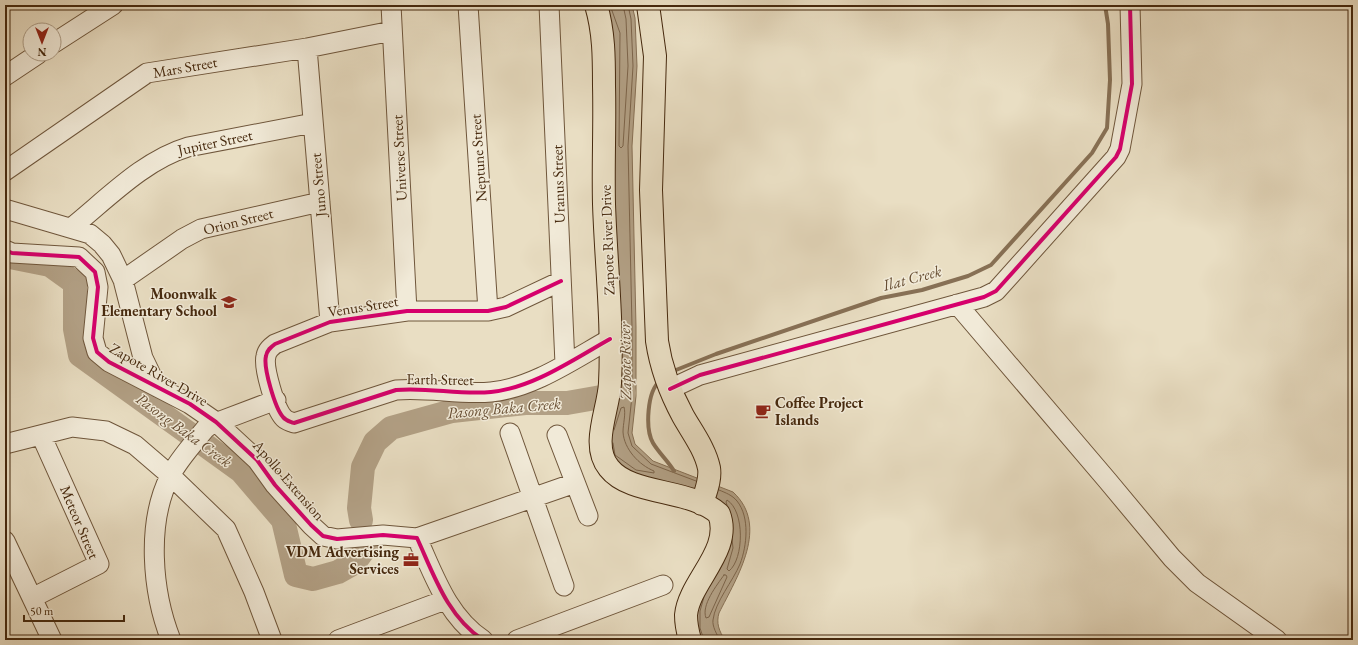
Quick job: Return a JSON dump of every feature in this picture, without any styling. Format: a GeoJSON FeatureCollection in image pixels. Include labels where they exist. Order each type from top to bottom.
{"type":"FeatureCollection","features":[{"type":"Feature","properties":{"kind":"main road","name":"Zapote River Drive"},"geometry":{"type":"LineString","coordinates":[[596,5],[601,22],[604,48],[604,204],[610,339],[610,392],[601,438],[602,453],[605,463],[615,475],[629,482],[702,502],[719,514],[721,530],[717,548],[686,615],[690,640]]}},
{"type":"Feature","properties":{"kind":"main road"},"geometry":{"type":"LineString","coordinates":[[648,5],[655,56],[651,190],[657,341],[660,362],[669,386],[705,456],[709,468],[709,478],[702,502]]}},
{"type":"Feature","properties":{"kind":"street"},"geometry":{"type":"LineString","coordinates":[[62,38],[113,5]]}},
{"type":"Feature","properties":{"kind":"street","name":"Universe Street"},"geometry":{"type":"LineString","coordinates":[[391,5],[407,311]]}},
{"type":"Feature","properties":{"kind":"street","name":"Neptune Street"},"geometry":{"type":"LineString","coordinates":[[468,5],[488,312]]}},
{"type":"Feature","properties":{"kind":"street","name":"Uranus Street"},"geometry":{"type":"LineString","coordinates":[[549,5],[565,364]]}},
{"type":"Feature","properties":{"kind":"street"},"geometry":{"type":"LineString","coordinates":[[669,386],[700,375],[957,304],[996,291],[1116,157],[1123,141],[1132,84],[1130,5]]}},
{"type":"Feature","properties":{"kind":"street","name":"Mars Street"},"geometry":{"type":"LineString","coordinates":[[5,171],[147,73],[307,48],[392,32]]}},
{"type":"Feature","properties":{"kind":"street","name":"Juno Street"},"geometry":{"type":"LineString","coordinates":[[307,48],[330,322]]}},
{"type":"Feature","properties":{"kind":"street"},"geometry":{"type":"LineString","coordinates":[[5,76],[26,62]]}},
{"type":"Feature","properties":{"kind":"street","name":"Jupiter Street"},"geometry":{"type":"LineString","coordinates":[[71,228],[154,161],[169,152],[313,123]]}},
{"type":"Feature","properties":{"kind":"street","name":"Orion Street"},"geometry":{"type":"LineString","coordinates":[[123,280],[182,239],[201,229],[320,202]]}},
{"type":"Feature","properties":{"kind":"street"},"geometry":{"type":"LineString","coordinates":[[5,210],[90,234],[102,244],[111,255],[123,280],[143,358],[157,387]]}},
{"type":"Feature","properties":{"kind":"street","name":"Zapote River Drive"},"geometry":{"type":"LineString","coordinates":[[5,250],[12,253],[79,257],[95,272],[98,287],[93,338],[97,352],[109,362],[190,404],[210,425]]}},
{"type":"Feature","properties":{"kind":"street","name":"Venus Street"},"geometry":{"type":"LineString","coordinates":[[276,400],[265,364],[269,349],[275,344],[330,322],[407,311],[488,312],[506,307],[561,281]]}},
{"type":"Feature","properties":{"kind":"street"},"geometry":{"type":"LineString","coordinates":[[957,304],[1172,558],[1197,583],[1277,640]]}},
{"type":"Feature","properties":{"kind":"street","name":"Earth Street"},"geometry":{"type":"LineString","coordinates":[[276,400],[282,416],[286,421],[300,422],[396,390],[412,389],[489,392],[502,390],[541,376],[610,339]]}},
{"type":"Feature","properties":{"kind":"street"},"geometry":{"type":"LineString","coordinates":[[171,640],[159,603],[155,560],[158,514],[170,475],[187,451],[210,425],[276,400]]}},
{"type":"Feature","properties":{"kind":"street","name":"Apollo Extension"},"geometry":{"type":"LineString","coordinates":[[210,425],[257,460],[275,485],[311,526],[323,536],[337,539],[383,535],[417,538]]}},
{"type":"Feature","properties":{"kind":"street"},"geometry":{"type":"LineString","coordinates":[[5,444],[72,427],[106,431],[135,445],[170,475],[226,529],[254,592],[272,640]]}},
{"type":"Feature","properties":{"kind":"street"},"geometry":{"type":"LineString","coordinates":[[510,433],[564,586]]}},
{"type":"Feature","properties":{"kind":"street","name":"Meteor Street"},"geometry":{"type":"LineString","coordinates":[[32,598],[99,564],[41,435]]}},
{"type":"Feature","properties":{"kind":"street"},"geometry":{"type":"LineString","coordinates":[[557,435],[588,516]]}},
{"type":"Feature","properties":{"kind":"street"},"geometry":{"type":"LineString","coordinates":[[484,640],[465,624],[445,600],[417,538],[575,483]]}},
{"type":"Feature","properties":{"kind":"street"},"geometry":{"type":"LineString","coordinates":[[5,542],[52,640]]}},
{"type":"Feature","properties":{"kind":"street"},"geometry":{"type":"LineString","coordinates":[[517,640],[663,585]]}},
{"type":"Feature","properties":{"kind":"street"},"geometry":{"type":"LineString","coordinates":[[338,640],[445,600]]}},
{"type":"Feature","properties":{"kind":"water","name":"Zapote River"},"geometry":{"type":"Polygon","coordinates":[[[601,5],[632,5],[635,18],[637,66],[632,146],[636,396],[632,433],[635,444],[653,461],[733,492],[744,505],[749,520],[750,536],[747,552],[741,568],[718,617],[719,627],[725,640],[701,640],[696,629],[696,611],[722,518],[632,479],[607,459],[601,5]]]}},
{"type":"Feature","properties":{"kind":"waterway","name":"Ilat Creek"},"geometry":{"type":"LineString","coordinates":[[671,372],[716,354],[881,298],[922,290],[968,276],[991,265],[1092,153],[1107,128],[1110,80],[1108,24],[1105,5]]}},
{"type":"Feature","properties":{"kind":"waterway","name":"Pasong Baka Creek"},"geometry":{"type":"LineString","coordinates":[[15,258],[50,265],[75,283],[75,329],[80,355],[241,471],[283,520],[296,575],[313,579],[338,572],[354,563],[366,547],[365,542]]}},
{"type":"Feature","properties":{"kind":"waterway","name":"Ilat Creek"},"geometry":{"type":"LineString","coordinates":[[660,381],[652,393],[650,401],[648,420],[650,437],[674,471]]}},
{"type":"Feature","properties":{"kind":"waterway","name":"Pasong Baka Creek"},"geometry":{"type":"LineString","coordinates":[[361,520],[359,508],[363,467],[375,442],[391,428],[452,411],[525,403],[567,403],[624,393]]}},
{"type":"Feature","properties":{"kind":"cycle path"},"geometry":{"type":"LineString","coordinates":[[670,389],[700,375],[984,297],[996,291],[1116,157],[1120,149],[1132,84],[1130,5]]}},
{"type":"Feature","properties":{"kind":"cycle path"},"geometry":{"type":"LineString","coordinates":[[5,250],[12,253],[79,257],[95,272],[98,287],[93,338],[97,352],[109,362],[190,404],[216,422],[257,460],[275,485],[323,536],[337,539],[383,535],[417,538],[436,580],[451,607],[460,619],[483,640]]}},
{"type":"Feature","properties":{"kind":"cycle path"},"geometry":{"type":"LineString","coordinates":[[561,281],[506,307],[488,311],[407,311],[330,322],[275,344],[267,352],[266,356],[266,369],[273,397],[284,418],[294,423],[396,390],[420,389],[455,392],[491,392],[522,385],[538,379],[568,364],[610,339]]}},
{"type":"Feature","properties":{"kind":"place","name":"Moonwalk Elementary School"},"geometry":{"type":"Point","coordinates":[229,302]}},
{"type":"Feature","properties":{"kind":"place","name":"Coffee Project Islands"},"geometry":{"type":"Point","coordinates":[763,411]}},
{"type":"Feature","properties":{"kind":"place","name":"VDM Advertising Services"},"geometry":{"type":"Point","coordinates":[411,560]}}]}
